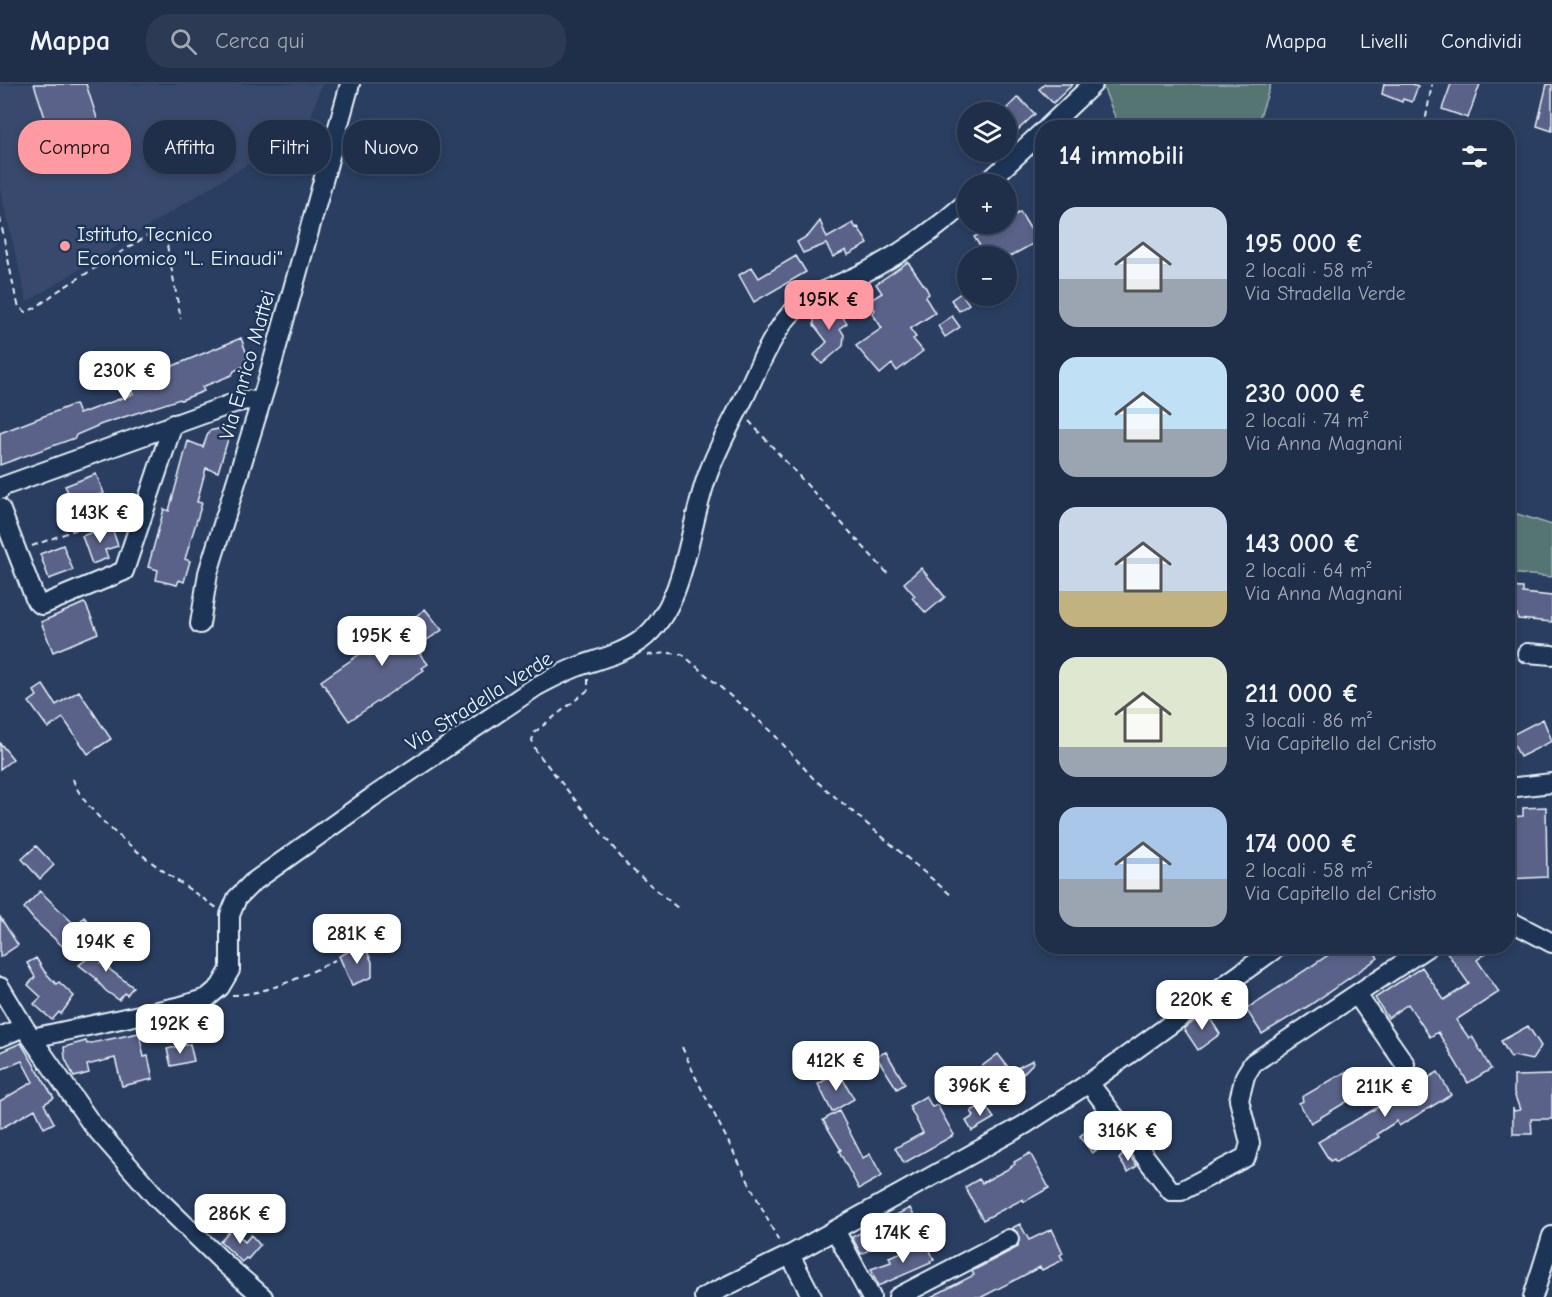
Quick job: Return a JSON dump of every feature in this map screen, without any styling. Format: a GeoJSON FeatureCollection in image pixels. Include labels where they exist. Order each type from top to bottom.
{"type":"FeatureCollection","features":[{"type":"Feature","properties":{"kind":"street","name":"Via Enrico Mattei"},"geometry":{"type":"LineString","coordinates":[[200,624],[208,573],[260,402],[350,84]]}},
{"type":"Feature","properties":{"kind":"street"},"geometry":{"type":"LineString","coordinates":[[1055,120],[1093,84]]}},
{"type":"Feature","properties":{"kind":"street"},"geometry":{"type":"LineString","coordinates":[[997,174],[1035,138]]}},
{"type":"Feature","properties":{"kind":"street","name":"Via Stradella Verde"},"geometry":{"type":"LineString","coordinates":[[230,915],[237,898],[276,864],[537,686],[562,673],[619,653],[641,640],[658,623],[672,601],[705,484],[770,342],[784,321],[802,304],[829,288],[872,269],[901,252],[957,209]]}},
{"type":"Feature","properties":{"kind":"street"},"geometry":{"type":"LineString","coordinates":[[0,490],[1,487],[234,403],[247,400],[260,402]]}},
{"type":"Feature","properties":{"kind":"street"},"geometry":{"type":"LineString","coordinates":[[0,508],[36,601],[42,604],[124,572],[173,424]]}},
{"type":"Feature","properties":{"kind":"street"},"geometry":{"type":"LineString","coordinates":[[149,433],[163,453]]}},
{"type":"Feature","properties":{"kind":"street"},"geometry":{"type":"LineString","coordinates":[[1527,653],[1552,655]]}},
{"type":"Feature","properties":{"kind":"street"},"geometry":{"type":"LineString","coordinates":[[1515,785],[1552,783]]}},
{"type":"Feature","properties":{"kind":"street"},"geometry":{"type":"LineString","coordinates":[[0,1036],[181,1006],[207,998],[220,987],[230,970],[230,915]]}},
{"type":"Feature","properties":{"kind":"street"},"geometry":{"type":"LineString","coordinates":[[1515,924],[1552,943]]}},
{"type":"Feature","properties":{"kind":"street"},"geometry":{"type":"LineString","coordinates":[[704,1297],[789,1256],[1024,1125],[1089,1083],[1268,954]]}},
{"type":"Feature","properties":{"kind":"street"},"geometry":{"type":"LineString","coordinates":[[1089,1083],[1171,1191],[1181,1191],[1246,1157],[1250,1143],[1239,1100],[1245,1076],[1253,1063],[1417,954]]}},
{"type":"Feature","properties":{"kind":"street"},"geometry":{"type":"LineString","coordinates":[[0,987],[28,1033],[91,1123],[157,1198],[225,1264],[263,1297]]}},
{"type":"Feature","properties":{"kind":"street"},"geometry":{"type":"LineString","coordinates":[[1357,995],[1405,1064]]}},
{"type":"Feature","properties":{"kind":"street"},"geometry":{"type":"LineString","coordinates":[[835,1230],[871,1297]]}},
{"type":"Feature","properties":{"kind":"street"},"geometry":{"type":"LineString","coordinates":[[1533,1297],[1552,1236]]}},
{"type":"Feature","properties":{"kind":"street"},"geometry":{"type":"LineString","coordinates":[[898,1297],[1009,1239]]}},
{"type":"Feature","properties":{"kind":"street"},"geometry":{"type":"LineString","coordinates":[[789,1256],[812,1297]]}},
{"type":"Feature","properties":{"kind":"path"},"geometry":{"type":"LineString","coordinates":[[1425,120],[1432,84]]}},
{"type":"Feature","properties":{"kind":"path"},"geometry":{"type":"LineString","coordinates":[[0,218],[15,294],[19,307],[26,312],[155,231],[162,233],[167,245],[181,319]]}},
{"type":"Feature","properties":{"kind":"path"},"geometry":{"type":"LineString","coordinates":[[740,405],[750,422],[888,574]]}},
{"type":"Feature","properties":{"kind":"path"},"geometry":{"type":"LineString","coordinates":[[17,552],[136,507],[145,510]]}},
{"type":"Feature","properties":{"kind":"path"},"geometry":{"type":"LineString","coordinates":[[645,655],[682,654],[771,730],[814,779],[951,895]]}},
{"type":"Feature","properties":{"kind":"path"},"geometry":{"type":"LineString","coordinates":[[584,665],[589,682],[588,690],[535,732],[532,740],[536,751],[628,866],[680,910]]}},
{"type":"Feature","properties":{"kind":"path"},"geometry":{"type":"LineString","coordinates":[[73,779],[77,791],[85,802],[134,847],[166,874],[230,915]]}},
{"type":"Feature","properties":{"kind":"path"},"geometry":{"type":"LineString","coordinates":[[220,987],[233,995],[248,994],[308,974],[335,960]]}},
{"type":"Feature","properties":{"kind":"path"},"geometry":{"type":"LineString","coordinates":[[682,1047],[789,1256]]}},
{"type":"Feature","properties":{"kind":"shaded area","name":"Istituto Tecnico Economico \"L. Einaudi\""},"geometry":{"type":"Polygon","coordinates":[[[0,84],[322,84],[309,120],[248,120],[248,164],[236,171],[236,120],[143,120],[143,174],[232,174],[27,302],[0,189],[0,84]]]}},
{"type":"Feature","properties":{"kind":"green space"},"geometry":{"type":"Polygon","coordinates":[[[1102,84],[1271,84],[1259,120],[1116,120],[1102,84]]]}},
{"type":"Feature","properties":{"kind":"green space"},"geometry":{"type":"Polygon","coordinates":[[[1515,513],[1552,525],[1552,577],[1515,574],[1515,513]]]}},
{"type":"Feature","properties":{"kind":"building"},"geometry":{"type":"Polygon","coordinates":[[[34,84],[86,84],[98,120],[46,120],[34,84]]]}},
{"type":"Feature","properties":{"kind":"building"},"geometry":{"type":"Polygon","coordinates":[[[1045,84],[1073,84],[1053,103],[1039,89],[1045,84]]]}},
{"type":"Feature","properties":{"kind":"building"},"geometry":{"type":"Polygon","coordinates":[[[1384,84],[1418,86],[1412,102],[1403,99],[1402,102],[1382,94],[1384,84]]]}},
{"type":"Feature","properties":{"kind":"building"},"geometry":{"type":"Polygon","coordinates":[[[1451,84],[1480,84],[1468,118],[1442,109],[1451,84]]]}},
{"type":"Feature","properties":{"kind":"building"},"geometry":{"type":"Polygon","coordinates":[[[1547,84],[1552,84],[1552,131],[1537,126],[1547,84]]]}},
{"type":"Feature","properties":{"kind":"building"},"geometry":{"type":"Polygon","coordinates":[[[1018,97],[1035,114],[1017,131],[1017,102],[1013,102],[1018,97]]]}},
{"type":"Feature","properties":{"kind":"building"},"geometry":{"type":"Polygon","coordinates":[[[1020,212],[1035,236],[1035,243],[1017,253],[1017,246],[980,246],[974,237],[979,234],[1017,234],[1017,214],[1020,212]]]}},
{"type":"Feature","properties":{"kind":"building"},"geometry":{"type":"Polygon","coordinates":[[[820,221],[827,238],[853,223],[868,244],[848,255],[846,250],[833,257],[826,244],[803,253],[797,242],[809,235],[820,221]]]}},
{"type":"Feature","properties":{"kind":"building"},"geometry":{"type":"Polygon","coordinates":[[[796,256],[806,272],[754,302],[739,275],[752,267],[759,278],[796,256]]]}},
{"type":"Feature","properties":{"kind":"building"},"geometry":{"type":"Polygon","coordinates":[[[908,262],[926,288],[929,294],[925,297],[935,313],[910,329],[916,337],[913,339],[923,351],[897,371],[892,364],[880,374],[856,346],[882,328],[872,313],[875,310],[869,301],[882,293],[876,284],[908,262]]]}},
{"type":"Feature","properties":{"kind":"building"},"geometry":{"type":"Polygon","coordinates":[[[957,296],[957,306],[966,306],[959,311],[951,300],[957,296]]]}},
{"type":"Feature","properties":{"kind":"building"},"geometry":{"type":"Polygon","coordinates":[[[832,301],[847,323],[840,328],[844,335],[843,346],[822,364],[814,355],[827,342],[814,325],[814,313],[832,301]]]}},
{"type":"Feature","properties":{"kind":"building"},"geometry":{"type":"Polygon","coordinates":[[[952,316],[960,327],[945,337],[938,326],[952,316]]]}},
{"type":"Feature","properties":{"kind":"building"},"geometry":{"type":"Polygon","coordinates":[[[241,338],[248,357],[247,365],[234,371],[232,375],[202,387],[204,391],[102,424],[76,435],[75,438],[0,465],[0,433],[75,404],[79,414],[133,394],[130,386],[170,372],[168,368],[241,338]]]}},
{"type":"Feature","properties":{"kind":"building"},"geometry":{"type":"Polygon","coordinates":[[[232,426],[218,472],[206,468],[197,502],[202,503],[185,559],[190,561],[184,582],[179,580],[177,585],[156,580],[158,570],[148,567],[164,509],[169,511],[188,441],[203,447],[209,431],[232,426]]]}},
{"type":"Feature","properties":{"kind":"building"},"geometry":{"type":"Polygon","coordinates":[[[96,474],[104,493],[64,509],[59,498],[69,494],[65,486],[96,474]]]}},
{"type":"Feature","properties":{"kind":"building"},"geometry":{"type":"Polygon","coordinates":[[[111,525],[118,546],[105,550],[108,558],[92,564],[82,536],[111,525]]]}},
{"type":"Feature","properties":{"kind":"building"},"geometry":{"type":"Polygon","coordinates":[[[63,545],[73,570],[49,579],[40,554],[63,545]]]}},
{"type":"Feature","properties":{"kind":"building"},"geometry":{"type":"Polygon","coordinates":[[[921,568],[945,597],[926,613],[912,598],[915,596],[904,583],[921,568]]]}},
{"type":"Feature","properties":{"kind":"building"},"geometry":{"type":"Polygon","coordinates":[[[1515,587],[1523,588],[1523,593],[1552,596],[1552,622],[1518,619],[1515,614],[1515,587]]]}},
{"type":"Feature","properties":{"kind":"building"},"geometry":{"type":"Polygon","coordinates":[[[84,603],[98,633],[53,652],[41,622],[84,603]]]}},
{"type":"Feature","properties":{"kind":"building"},"geometry":{"type":"Polygon","coordinates":[[[425,609],[442,630],[421,644],[425,650],[420,654],[428,664],[422,668],[424,670],[349,721],[321,681],[396,629],[397,631],[425,609]]]}},
{"type":"Feature","properties":{"kind":"building"},"geometry":{"type":"Polygon","coordinates":[[[43,685],[56,705],[79,691],[111,739],[88,754],[63,718],[48,728],[29,702],[37,696],[34,691],[43,685]]]}},
{"type":"Feature","properties":{"kind":"building"},"geometry":{"type":"Polygon","coordinates":[[[1543,719],[1552,741],[1520,757],[1515,746],[1515,733],[1543,719]]]}},
{"type":"Feature","properties":{"kind":"building"},"geometry":{"type":"Polygon","coordinates":[[[0,743],[13,759],[0,769],[0,743]]]}},
{"type":"Feature","properties":{"kind":"building"},"geometry":{"type":"Polygon","coordinates":[[[1546,807],[1547,877],[1515,879],[1515,817],[1523,816],[1523,808],[1546,807]]]}},
{"type":"Feature","properties":{"kind":"building"},"geometry":{"type":"Polygon","coordinates":[[[36,846],[54,865],[40,879],[22,859],[36,846]]]}},
{"type":"Feature","properties":{"kind":"building"},"geometry":{"type":"Polygon","coordinates":[[[40,891],[76,926],[84,917],[94,928],[70,953],[24,908],[40,891]]]}},
{"type":"Feature","properties":{"kind":"building"},"geometry":{"type":"Polygon","coordinates":[[[0,917],[18,945],[0,957],[0,917]]]}},
{"type":"Feature","properties":{"kind":"building"},"geometry":{"type":"Polygon","coordinates":[[[107,943],[114,951],[101,963],[133,987],[119,1000],[79,965],[107,943]]]}},
{"type":"Feature","properties":{"kind":"building"},"geometry":{"type":"Polygon","coordinates":[[[358,947],[365,947],[372,962],[372,977],[352,985],[339,956],[358,947]]]}},
{"type":"Feature","properties":{"kind":"building"},"geometry":{"type":"Polygon","coordinates":[[[1330,954],[1375,954],[1378,958],[1310,1005],[1262,1034],[1246,1009],[1330,954]]]}},
{"type":"Feature","properties":{"kind":"building"},"geometry":{"type":"Polygon","coordinates":[[[1448,954],[1485,954],[1477,960],[1499,992],[1456,1020],[1469,1038],[1472,1036],[1491,1069],[1468,1083],[1438,1032],[1430,1037],[1408,1004],[1388,1018],[1375,998],[1422,967],[1444,1000],[1469,984],[1448,954]]]}},
{"type":"Feature","properties":{"kind":"building"},"geometry":{"type":"Polygon","coordinates":[[[36,958],[56,984],[59,982],[74,996],[61,1014],[59,1012],[52,1020],[34,1004],[41,997],[28,985],[35,977],[27,963],[36,958]]]}},
{"type":"Feature","properties":{"kind":"building"},"geometry":{"type":"Polygon","coordinates":[[[1206,1012],[1220,1034],[1198,1050],[1184,1029],[1206,1012]]]}},
{"type":"Feature","properties":{"kind":"building"},"geometry":{"type":"Polygon","coordinates":[[[1528,1026],[1541,1046],[1532,1060],[1514,1056],[1511,1058],[1501,1041],[1528,1026]]]}},
{"type":"Feature","properties":{"kind":"building"},"geometry":{"type":"Polygon","coordinates":[[[139,1033],[144,1057],[148,1056],[153,1079],[122,1086],[115,1058],[87,1065],[89,1073],[74,1077],[65,1058],[64,1047],[86,1041],[87,1044],[139,1033]]]}},
{"type":"Feature","properties":{"kind":"building"},"geometry":{"type":"Polygon","coordinates":[[[21,1043],[54,1098],[44,1104],[54,1123],[44,1128],[35,1109],[0,1129],[0,1101],[33,1082],[22,1061],[0,1070],[0,1052],[21,1043]]]}},
{"type":"Feature","properties":{"kind":"building"},"geometry":{"type":"Polygon","coordinates":[[[190,1044],[194,1061],[171,1066],[167,1049],[190,1044]]]}},
{"type":"Feature","properties":{"kind":"building"},"geometry":{"type":"Polygon","coordinates":[[[886,1052],[905,1084],[897,1089],[876,1056],[886,1052]]]}},
{"type":"Feature","properties":{"kind":"building"},"geometry":{"type":"Polygon","coordinates":[[[998,1054],[1011,1071],[1033,1060],[1034,1062],[1017,1080],[1024,1090],[1014,1096],[994,1073],[985,1080],[977,1070],[998,1054]]]}},
{"type":"Feature","properties":{"kind":"building"},"geometry":{"type":"Polygon","coordinates":[[[839,1072],[854,1099],[832,1112],[818,1084],[839,1072]]]}},
{"type":"Feature","properties":{"kind":"building"},"geometry":{"type":"Polygon","coordinates":[[[1345,1072],[1347,1076],[1351,1073],[1363,1092],[1311,1123],[1299,1103],[1303,1101],[1302,1097],[1345,1072]]]}},
{"type":"Feature","properties":{"kind":"building"},"geometry":{"type":"Polygon","coordinates":[[[1438,1072],[1451,1095],[1399,1126],[1397,1121],[1377,1134],[1379,1137],[1336,1162],[1334,1159],[1330,1161],[1318,1142],[1438,1072]]]}},
{"type":"Feature","properties":{"kind":"building"},"geometry":{"type":"Polygon","coordinates":[[[1552,1075],[1552,1119],[1531,1119],[1532,1134],[1513,1134],[1513,1108],[1514,1111],[1520,1110],[1514,1093],[1514,1076],[1552,1075]]]}},
{"type":"Feature","properties":{"kind":"building"},"geometry":{"type":"Polygon","coordinates":[[[926,1096],[932,1107],[937,1105],[954,1135],[904,1163],[895,1148],[923,1133],[909,1106],[926,1096]]]}},
{"type":"Feature","properties":{"kind":"building"},"geometry":{"type":"Polygon","coordinates":[[[984,1104],[994,1118],[972,1131],[966,1121],[974,1116],[971,1111],[984,1104]]]}},
{"type":"Feature","properties":{"kind":"building"},"geometry":{"type":"Polygon","coordinates":[[[839,1111],[863,1158],[870,1154],[882,1176],[859,1189],[839,1151],[841,1150],[823,1120],[839,1111]]]}},
{"type":"Feature","properties":{"kind":"building"},"geometry":{"type":"Polygon","coordinates":[[[1099,1122],[1112,1140],[1092,1153],[1080,1136],[1099,1122]]]}},
{"type":"Feature","properties":{"kind":"building"},"geometry":{"type":"Polygon","coordinates":[[[1126,1151],[1137,1166],[1128,1172],[1119,1159],[1126,1151]]]}},
{"type":"Feature","properties":{"kind":"building"},"geometry":{"type":"Polygon","coordinates":[[[1030,1153],[1049,1188],[983,1220],[965,1187],[979,1179],[982,1183],[1030,1153]]]}},
{"type":"Feature","properties":{"kind":"building"},"geometry":{"type":"Polygon","coordinates":[[[910,1208],[919,1225],[861,1254],[852,1237],[910,1208]]]}},
{"type":"Feature","properties":{"kind":"building"},"geometry":{"type":"Polygon","coordinates":[[[1020,1224],[1029,1240],[1052,1229],[1063,1253],[1060,1255],[1063,1260],[1042,1270],[1040,1267],[982,1297],[931,1297],[974,1275],[972,1271],[1018,1247],[1019,1234],[1012,1228],[1020,1224]]]}},
{"type":"Feature","properties":{"kind":"building"},"geometry":{"type":"Polygon","coordinates":[[[232,1228],[245,1242],[251,1235],[260,1245],[248,1259],[242,1262],[220,1241],[232,1228]]]}},
{"type":"Feature","properties":{"kind":"building"},"geometry":{"type":"Polygon","coordinates":[[[927,1243],[934,1260],[930,1261],[931,1263],[878,1286],[871,1269],[891,1262],[889,1257],[927,1243]]]}},
{"type":"Feature","properties":{"kind":"place","name":"Istituto Tecnico Economico \"L. Einaudi\""},"geometry":{"type":"Point","coordinates":[65,246]}}]}
